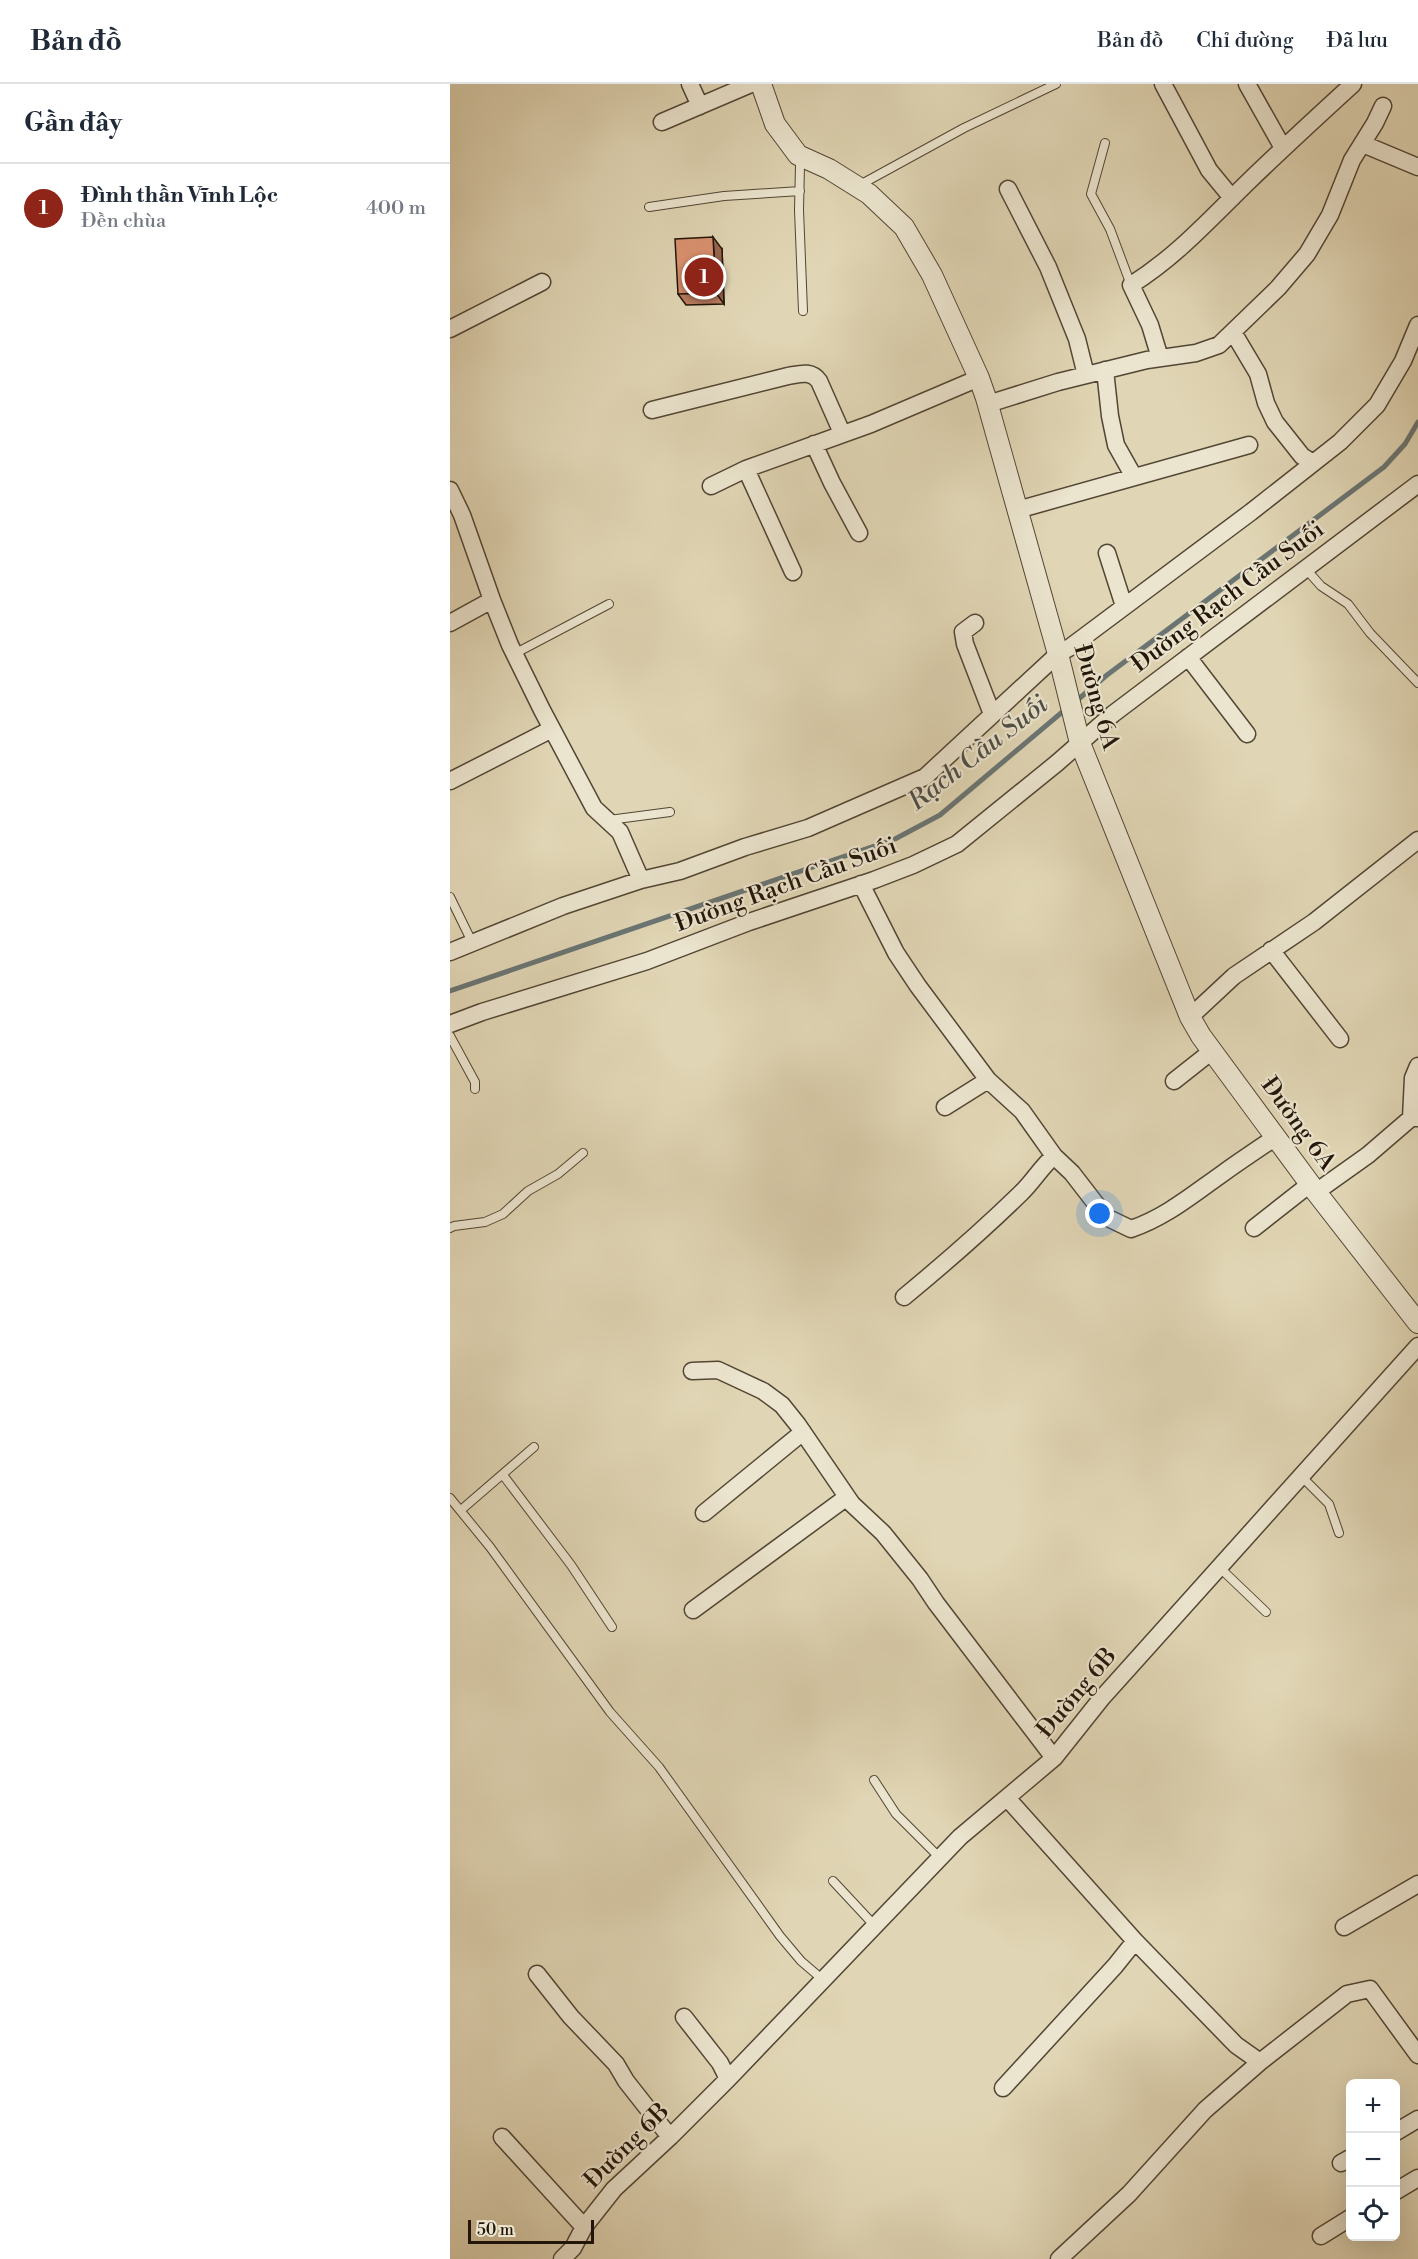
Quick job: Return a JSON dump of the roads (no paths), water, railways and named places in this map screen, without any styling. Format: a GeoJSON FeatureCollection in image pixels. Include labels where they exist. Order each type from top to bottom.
{"type":"FeatureCollection","features":[{"type":"Feature","properties":{"kind":"street"},"geometry":{"type":"LineString","coordinates":[[690,84],[699,106]]}},
{"type":"Feature","properties":{"kind":"street","name":"Đường 6A"},"geometry":{"type":"LineString","coordinates":[[761,84],[775,124],[798,155],[829,169],[869,194],[904,227],[932,275],[979,378],[988,404],[1079,739],[1190,1017],[1212,1051],[1313,1188],[1418,1323]]}},
{"type":"Feature","properties":{"kind":"street"},"geometry":{"type":"LineString","coordinates":[[1163,84],[1209,170],[1232,198]]}},
{"type":"Feature","properties":{"kind":"street"},"geometry":{"type":"LineString","coordinates":[[1247,84],[1283,148]]}},
{"type":"Feature","properties":{"kind":"street"},"geometry":{"type":"LineString","coordinates":[[662,122],[739,86]]}},
{"type":"Feature","properties":{"kind":"street"},"geometry":{"type":"LineString","coordinates":[[1160,358],[1150,325],[1131,285],[1174,255],[1348,86]]}},
{"type":"Feature","properties":{"kind":"street"},"geometry":{"type":"LineString","coordinates":[[988,404],[1105,370],[1197,352],[1219,345],[1278,288],[1307,254],[1330,215],[1352,160],[1383,106]]}},
{"type":"Feature","properties":{"kind":"street"},"geometry":{"type":"LineString","coordinates":[[1363,144],[1418,167]]}},
{"type":"Feature","properties":{"kind":"street"},"geometry":{"type":"LineString","coordinates":[[1008,189],[1048,267],[1077,339],[1086,375]]}},
{"type":"Feature","properties":{"kind":"street"},"geometry":{"type":"LineString","coordinates":[[450,329],[542,282]]}},
{"type":"Feature","properties":{"kind":"street"},"geometry":{"type":"LineString","coordinates":[[450,952],[563,906],[641,880],[680,871],[745,847],[808,828],[925,777],[992,714],[1069,648],[1340,442],[1377,405],[1403,361],[1418,324]]}},
{"type":"Feature","properties":{"kind":"street"},"geometry":{"type":"LineString","coordinates":[[1233,332],[1258,374],[1266,403],[1275,422],[1302,456],[1313,463]]}},
{"type":"Feature","properties":{"kind":"street"},"geometry":{"type":"LineString","coordinates":[[1105,370],[1116,445],[1134,477]]}},
{"type":"Feature","properties":{"kind":"street"},"geometry":{"type":"LineString","coordinates":[[652,411],[788,376],[810,374],[819,381],[842,433]]}},
{"type":"Feature","properties":{"kind":"street"},"geometry":{"type":"LineString","coordinates":[[711,486],[746,469],[882,420],[979,378]]}},
{"type":"Feature","properties":{"kind":"street"},"geometry":{"type":"LineString","coordinates":[[814,444],[832,483],[860,533]]}},
{"type":"Feature","properties":{"kind":"street"},"geometry":{"type":"LineString","coordinates":[[1017,510],[1249,445]]}},
{"type":"Feature","properties":{"kind":"street"},"geometry":{"type":"LineString","coordinates":[[746,469],[793,572]]}},
{"type":"Feature","properties":{"kind":"street","name":"Đường Rạch Cầu Suối"},"geometry":{"type":"LineString","coordinates":[[450,1024],[647,961],[749,922],[914,865],[957,844],[1079,739],[1418,484]]}},
{"type":"Feature","properties":{"kind":"street"},"geometry":{"type":"LineString","coordinates":[[450,490],[462,515],[514,654],[594,808],[620,832],[641,880]]}},
{"type":"Feature","properties":{"kind":"street"},"geometry":{"type":"LineString","coordinates":[[1107,553],[1124,606]]}},
{"type":"Feature","properties":{"kind":"street"},"geometry":{"type":"LineString","coordinates":[[450,622],[492,600]]}},
{"type":"Feature","properties":{"kind":"street"},"geometry":{"type":"LineString","coordinates":[[975,623],[963,632],[964,644],[992,714]]}},
{"type":"Feature","properties":{"kind":"street"},"geometry":{"type":"LineString","coordinates":[[1188,657],[1246,734]]}},
{"type":"Feature","properties":{"kind":"street"},"geometry":{"type":"LineString","coordinates":[[450,781],[552,729]]}},
{"type":"Feature","properties":{"kind":"street"},"geometry":{"type":"LineString","coordinates":[[1190,1017],[1234,976],[1314,922],[1418,840]]}},
{"type":"Feature","properties":{"kind":"street"},"geometry":{"type":"LineString","coordinates":[[861,884],[896,953],[918,986],[988,1080],[1022,1111],[1054,1156],[1072,1173],[1106,1217],[1131,1229],[1150,1222],[1183,1204],[1276,1137]]}},
{"type":"Feature","properties":{"kind":"street"},"geometry":{"type":"LineString","coordinates":[[1271,950],[1340,1039]]}},
{"type":"Feature","properties":{"kind":"street"},"geometry":{"type":"LineString","coordinates":[[1174,1081],[1212,1051]]}},
{"type":"Feature","properties":{"kind":"street"},"geometry":{"type":"LineString","coordinates":[[1254,1228],[1313,1188],[1368,1155],[1414,1118],[1413,1078],[1418,1066]]}},
{"type":"Feature","properties":{"kind":"street"},"geometry":{"type":"LineString","coordinates":[[945,1107],[988,1080]]}},
{"type":"Feature","properties":{"kind":"street"},"geometry":{"type":"LineString","coordinates":[[904,1297],[967,1245],[1033,1182],[1044,1165],[1054,1156]]}},
{"type":"Feature","properties":{"kind":"street","name":"Đường 6B"},"geometry":{"type":"LineString","coordinates":[[572,2255],[584,2227],[614,2188],[670,2137],[960,1837],[1054,1758],[1101,1699],[1418,1346]]}},
{"type":"Feature","properties":{"kind":"street"},"geometry":{"type":"LineString","coordinates":[[692,1371],[718,1370],[764,1390],[782,1405],[847,1497],[884,1533],[1054,1758]]}},
{"type":"Feature","properties":{"kind":"street"},"geometry":{"type":"LineString","coordinates":[[704,1513],[803,1432]]}},
{"type":"Feature","properties":{"kind":"street"},"geometry":{"type":"LineString","coordinates":[[693,1610],[847,1497]]}},
{"type":"Feature","properties":{"kind":"street"},"geometry":{"type":"LineString","coordinates":[[1007,1798],[1135,1941],[1236,2045],[1260,2062]]}},
{"type":"Feature","properties":{"kind":"street"},"geometry":{"type":"LineString","coordinates":[[1344,1927],[1418,1884]]}},
{"type":"Feature","properties":{"kind":"street"},"geometry":{"type":"LineString","coordinates":[[1003,2088],[1116,1966],[1135,1941]]}},
{"type":"Feature","properties":{"kind":"street"},"geometry":{"type":"LineString","coordinates":[[537,1974],[571,2017],[616,2064],[626,2081],[670,2137]]}},
{"type":"Feature","properties":{"kind":"street"},"geometry":{"type":"LineString","coordinates":[[1059,2259],[1129,2194],[1205,2110],[1260,2062],[1347,1994],[1370,1989],[1418,2055]]}},
{"type":"Feature","properties":{"kind":"street"},"geometry":{"type":"LineString","coordinates":[[684,2017],[730,2076]]}},
{"type":"Feature","properties":{"kind":"street"},"geometry":{"type":"LineString","coordinates":[[1400,2129],[1418,2119]]}},
{"type":"Feature","properties":{"kind":"street"},"geometry":{"type":"LineString","coordinates":[[502,2137],[584,2227]]}},
{"type":"Feature","properties":{"kind":"street"},"geometry":{"type":"LineString","coordinates":[[1400,2188],[1418,2178]]}},
{"type":"Feature","properties":{"kind":"street"},"geometry":{"type":"LineString","coordinates":[[1321,2236],[1346,2220]]}},
{"type":"Feature","properties":{"kind":"lane"},"geometry":{"type":"LineString","coordinates":[[858,186],[964,128],[1056,84]]}},
{"type":"Feature","properties":{"kind":"lane"},"geometry":{"type":"LineString","coordinates":[[1105,144],[1091,194],[1110,229],[1131,285]]}},
{"type":"Feature","properties":{"kind":"lane"},"geometry":{"type":"LineString","coordinates":[[798,155],[802,311]]}},
{"type":"Feature","properties":{"kind":"lane"},"geometry":{"type":"LineString","coordinates":[[649,207],[724,196],[800,191]]}},
{"type":"Feature","properties":{"kind":"lane"},"geometry":{"type":"LineString","coordinates":[[1306,569],[1321,586],[1348,604],[1370,633],[1418,683]]}},
{"type":"Feature","properties":{"kind":"lane"},"geometry":{"type":"LineString","coordinates":[[514,654],[609,604]]}},
{"type":"Feature","properties":{"kind":"lane"},"geometry":{"type":"LineString","coordinates":[[609,820],[670,812]]}},
{"type":"Feature","properties":{"kind":"lane"},"geometry":{"type":"LineString","coordinates":[[450,897],[472,942]]}},
{"type":"Feature","properties":{"kind":"lane"},"geometry":{"type":"LineString","coordinates":[[450,1036],[476,1082],[475,1089]]}},
{"type":"Feature","properties":{"kind":"lane"},"geometry":{"type":"LineString","coordinates":[[450,1228],[485,1222],[503,1214],[528,1191],[558,1174],[583,1154]]}},
{"type":"Feature","properties":{"kind":"lane"},"geometry":{"type":"LineString","coordinates":[[461,1510],[534,1447]]}},
{"type":"Feature","properties":{"kind":"lane"},"geometry":{"type":"LineString","coordinates":[[503,1475],[571,1565],[612,1627]]}},
{"type":"Feature","properties":{"kind":"lane"},"geometry":{"type":"LineString","coordinates":[[1301,1476],[1329,1504],[1339,1533]]}},
{"type":"Feature","properties":{"kind":"lane"},"geometry":{"type":"LineString","coordinates":[[450,1498],[610,1712],[659,1767],[780,1936],[801,1961],[822,1979]]}},
{"type":"Feature","properties":{"kind":"lane"},"geometry":{"type":"LineString","coordinates":[[1219,1567],[1266,1612]]}},
{"type":"Feature","properties":{"kind":"lane"},"geometry":{"type":"LineString","coordinates":[[874,1780],[896,1815],[940,1858]]}},
{"type":"Feature","properties":{"kind":"lane"},"geometry":{"type":"LineString","coordinates":[[833,1881],[874,1925]]}},
{"type":"Feature","properties":{"kind":"waterway","name":"Rạch Cầu Suối"},"geometry":{"type":"LineString","coordinates":[[1075,702],[1107,675],[1384,467],[1405,444],[1418,422]]}},
{"type":"Feature","properties":{"kind":"waterway","name":"Rạch Cầu Suối"},"geometry":{"type":"LineString","coordinates":[[450,991],[895,839],[940,815],[1067,708]]}},
{"type":"Feature","properties":{"kind":"place","name":"Đình thần Vĩnh Lộc"},"geometry":{"type":"Point","coordinates":[704,277]}}]}
